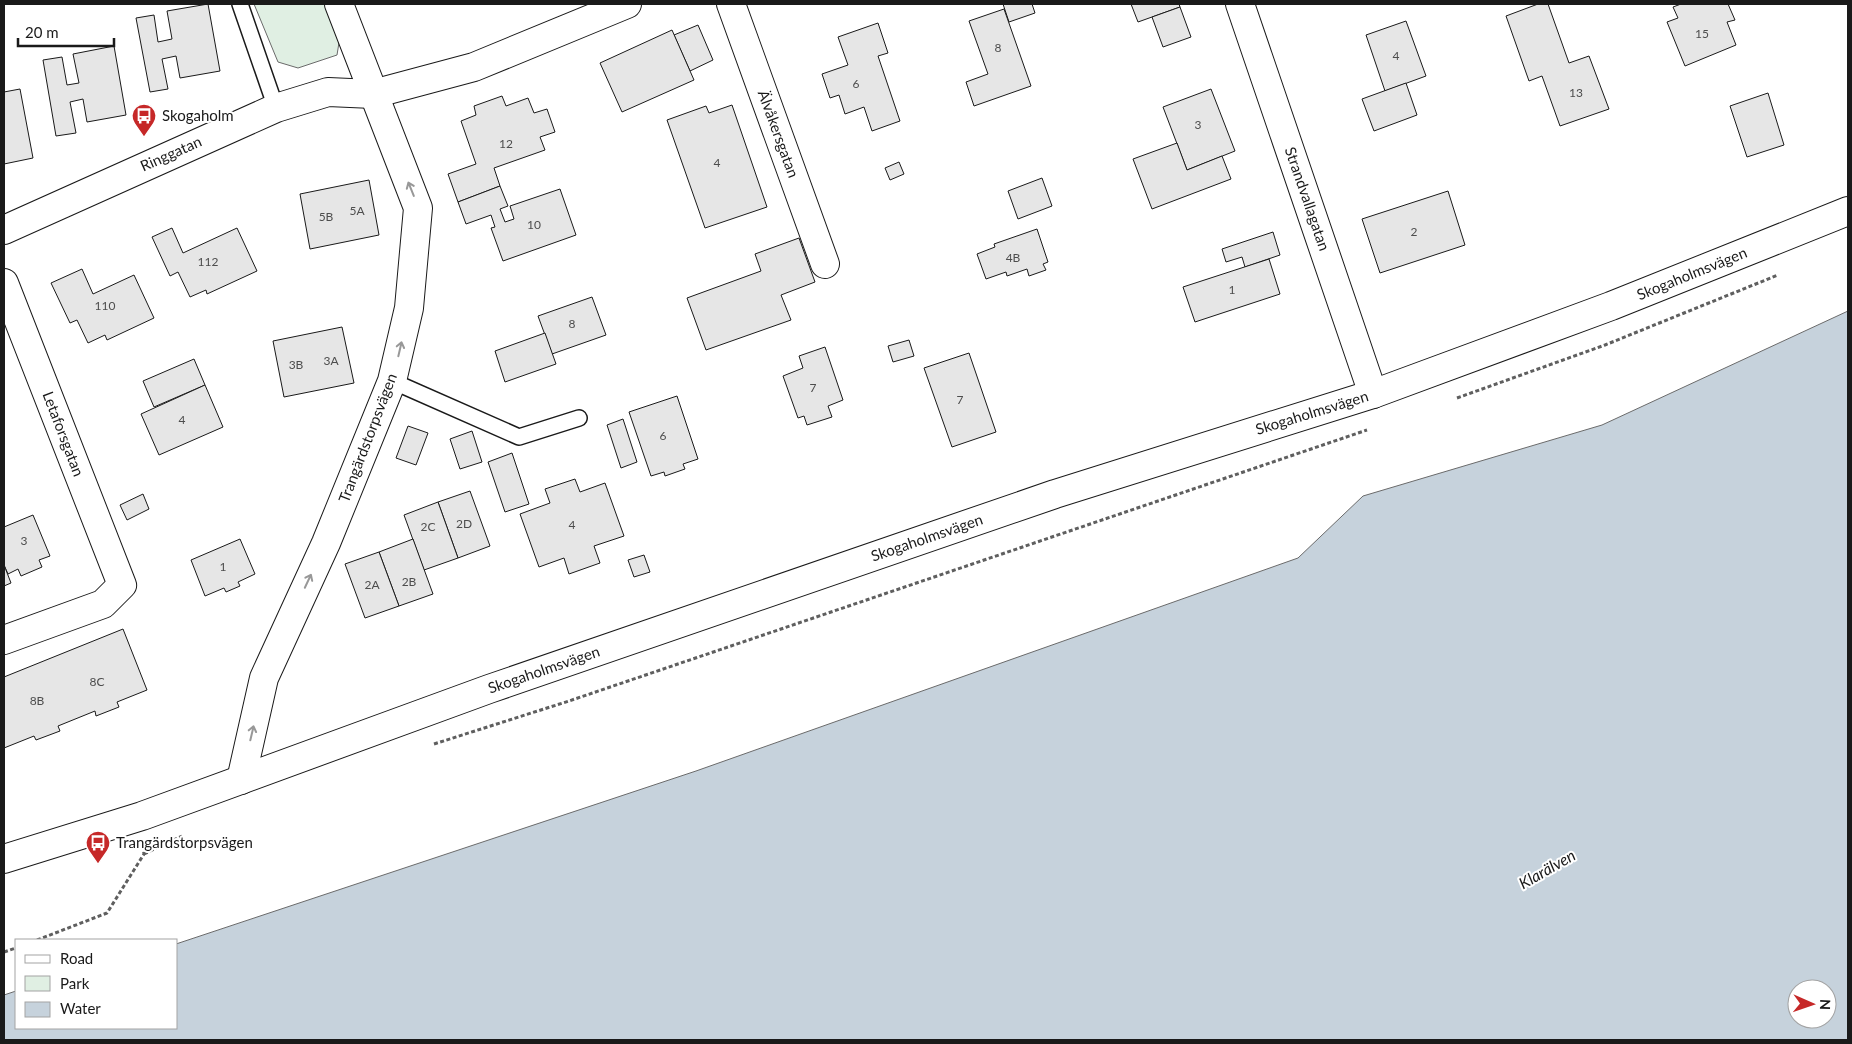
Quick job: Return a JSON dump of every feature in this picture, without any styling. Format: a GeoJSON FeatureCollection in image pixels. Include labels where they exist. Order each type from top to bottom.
{"type":"FeatureCollection","features":[{"type":"Feature","properties":{"kind":"street","name":"Trangärdstorpsvägen"},"geometry":{"type":"LineString","coordinates":[[241,780],[264,678],[326,543],[392,381],[409,308],[418,208],[339,4]]}},
{"type":"Feature","properties":{"kind":"street"},"geometry":{"type":"LineString","coordinates":[[373,94],[474,67],[626,4]]}},
{"type":"Feature","properties":{"kind":"street","name":"Älvåkersgatan"},"geometry":{"type":"LineString","coordinates":[[731,4],[825,264]]}},
{"type":"Feature","properties":{"kind":"street","name":"Strandvallagatan"},"geometry":{"type":"LineString","coordinates":[[1240,4],[1373,394]]}},
{"type":"Feature","properties":{"kind":"street","name":"Ringgatan"},"geometry":{"type":"LineString","coordinates":[[4,230],[276,108],[328,92],[373,94]]}},
{"type":"Feature","properties":{"kind":"street","name":"Skogaholmsvägen"},"geometry":{"type":"LineString","coordinates":[[4,859],[142,816],[489,689],[1054,494],[1373,394],[1612,306],[1848,212]]}},
{"type":"Feature","properties":{"kind":"street","name":"Letaforsgatan"},"geometry":{"type":"LineString","coordinates":[[4,283],[122,585],[103,604],[4,640]]}},
{"type":"Feature","properties":{"kind":"lane"},"geometry":{"type":"LineString","coordinates":[[240,4],[276,108]]}},
{"type":"Feature","properties":{"kind":"lane"},"geometry":{"type":"LineString","coordinates":[[392,381],[519,437],[579,418]]}},
{"type":"Feature","properties":{"kind":"path"},"geometry":{"type":"LineString","coordinates":[[1449,401],[1605,345],[1785,272]]}},
{"type":"Feature","properties":{"kind":"path"},"geometry":{"type":"LineString","coordinates":[[426,747],[606,688],[1376,427]]}},
{"type":"Feature","properties":{"kind":"path"},"geometry":{"type":"LineString","coordinates":[[40,939],[107,913],[144,854],[188,833]]}},
{"type":"Feature","properties":{"kind":"green space"},"geometry":{"type":"Polygon","coordinates":[[[254,4],[330,4],[341,30],[337,55],[298,68],[278,62],[254,4]]]}},
{"type":"Feature","properties":{"kind":"water","name":"Klarälven"},"geometry":{"type":"Polygon","coordinates":[[[1848,311],[1848,1040],[4,1040],[4,995],[15,991],[15,1029],[178,1029],[178,943],[696,771],[1298,558],[1363,496],[1602,425],[1848,311]]]}},
{"type":"Feature","properties":{"kind":"building"},"geometry":{"type":"Polygon","coordinates":[[[208,4],[220,71],[180,78],[176,56],[162,59],[168,89],[150,92],[136,18],[154,15],[158,42],[172,39],[167,11],[208,4]]]}},
{"type":"Feature","properties":{"kind":"building"},"geometry":{"type":"Polygon","coordinates":[[[1003,4],[1032,4],[1035,13],[1009,22],[1003,4]]]}},
{"type":"Feature","properties":{"kind":"building"},"geometry":{"type":"Polygon","coordinates":[[[1131,4],[1179,4],[1180,7],[1138,22],[1131,4]]]}},
{"type":"Feature","properties":{"kind":"building"},"geometry":{"type":"Polygon","coordinates":[[[1538,4],[1548,4],[1569,63],[1589,56],[1609,109],[1560,126],[1542,76],[1529,81],[1506,16],[1538,4]]]}},
{"type":"Feature","properties":{"kind":"building"},"geometry":{"type":"Polygon","coordinates":[[[1681,4],[1728,4],[1735,20],[1727,22],[1736,45],[1685,66],[1667,22],[1678,18],[1673,7],[1681,4]]]}},
{"type":"Feature","properties":{"kind":"building"},"geometry":{"type":"Polygon","coordinates":[[[1180,7],[1191,37],[1163,47],[1152,17],[1180,7]]]}},
{"type":"Feature","properties":{"kind":"building"},"geometry":{"type":"Polygon","coordinates":[[[1004,9],[1031,86],[974,106],[966,82],[988,74],[969,21],[1004,9]]]}},
{"type":"Feature","properties":{"kind":"building"},"geometry":{"type":"Polygon","coordinates":[[[1406,21],[1426,76],[1385,91],[1366,35],[1406,21]]]}},
{"type":"Feature","properties":{"kind":"building"},"geometry":{"type":"Polygon","coordinates":[[[878,23],[888,53],[878,56],[900,121],[872,131],[864,107],[845,114],[839,95],[830,98],[822,74],[848,65],[838,37],[878,23]]]}},
{"type":"Feature","properties":{"kind":"building"},"geometry":{"type":"Polygon","coordinates":[[[698,25],[713,60],[690,71],[674,35],[698,25]]]}},
{"type":"Feature","properties":{"kind":"building"},"geometry":{"type":"Polygon","coordinates":[[[672,30],[694,80],[622,112],[600,63],[672,30]]]}},
{"type":"Feature","properties":{"kind":"building"},"geometry":{"type":"Polygon","coordinates":[[[114,46],[126,115],[87,122],[83,99],[70,102],[76,133],[56,136],[43,60],[62,57],[67,85],[79,83],[73,54],[114,46]]]}},
{"type":"Feature","properties":{"kind":"building"},"geometry":{"type":"Polygon","coordinates":[[[1406,83],[1417,115],[1374,131],[1362,99],[1406,83]]]}},
{"type":"Feature","properties":{"kind":"building"},"geometry":{"type":"Polygon","coordinates":[[[20,89],[33,158],[4,164],[4,92],[20,89]]]}},
{"type":"Feature","properties":{"kind":"building"},"geometry":{"type":"Polygon","coordinates":[[[1211,89],[1235,151],[1187,170],[1163,107],[1211,89]]]}},
{"type":"Feature","properties":{"kind":"building"},"geometry":{"type":"Polygon","coordinates":[[[1768,93],[1784,145],[1747,157],[1730,106],[1768,93]]]}},
{"type":"Feature","properties":{"kind":"building"},"geometry":{"type":"Polygon","coordinates":[[[502,96],[506,106],[528,98],[534,113],[547,109],[555,132],[540,137],[545,150],[494,168],[500,186],[458,202],[448,174],[476,164],[461,121],[476,115],[474,106],[502,96]]]}},
{"type":"Feature","properties":{"kind":"building"},"geometry":{"type":"Polygon","coordinates":[[[732,105],[767,207],[705,228],[667,120],[706,106],[709,113],[732,105]]]}},
{"type":"Feature","properties":{"kind":"building"},"geometry":{"type":"Polygon","coordinates":[[[1177,143],[1187,170],[1222,156],[1231,179],[1152,209],[1133,159],[1177,143]]]}},
{"type":"Feature","properties":{"kind":"building"},"geometry":{"type":"Polygon","coordinates":[[[899,162],[904,174],[890,180],[885,168],[899,162]]]}},
{"type":"Feature","properties":{"kind":"building"},"geometry":{"type":"Polygon","coordinates":[[[1042,178],[1052,206],[1018,219],[1008,191],[1042,178]]]}},
{"type":"Feature","properties":{"kind":"building"},"geometry":{"type":"Polygon","coordinates":[[[369,180],[379,235],[310,249],[300,194],[369,180]]]}},
{"type":"Feature","properties":{"kind":"building"},"geometry":{"type":"Polygon","coordinates":[[[500,186],[508,206],[500,209],[505,222],[514,219],[510,206],[560,189],[576,235],[503,261],[491,228],[495,227],[491,215],[466,224],[458,202],[500,186]]]}},
{"type":"Feature","properties":{"kind":"building"},"geometry":{"type":"Polygon","coordinates":[[[1448,191],[1465,245],[1380,273],[1362,219],[1448,191]]]}},
{"type":"Feature","properties":{"kind":"building"},"geometry":{"type":"Polygon","coordinates":[[[172,228],[183,253],[237,228],[257,271],[207,294],[206,290],[190,297],[178,272],[170,276],[152,237],[172,228]]]}},
{"type":"Feature","properties":{"kind":"building"},"geometry":{"type":"Polygon","coordinates":[[[1037,229],[1048,262],[1043,264],[1046,270],[1029,276],[1027,269],[1007,276],[1006,272],[986,279],[977,254],[995,247],[994,244],[1037,229]]]}},
{"type":"Feature","properties":{"kind":"building"},"geometry":{"type":"Polygon","coordinates":[[[1273,232],[1280,255],[1245,267],[1242,257],[1226,262],[1222,249],[1273,232]]]}},
{"type":"Feature","properties":{"kind":"building"},"geometry":{"type":"Polygon","coordinates":[[[799,238],[815,282],[781,295],[791,320],[706,350],[687,298],[761,271],[755,254],[799,238]]]}},
{"type":"Feature","properties":{"kind":"building"},"geometry":{"type":"Polygon","coordinates":[[[1269,259],[1280,294],[1195,322],[1183,287],[1269,259]]]}},
{"type":"Feature","properties":{"kind":"building"},"geometry":{"type":"Polygon","coordinates":[[[82,269],[93,294],[134,275],[154,318],[107,340],[105,335],[88,343],[77,320],[70,323],[51,283],[82,269]]]}},
{"type":"Feature","properties":{"kind":"building"},"geometry":{"type":"Polygon","coordinates":[[[592,297],[606,335],[552,354],[538,316],[592,297]]]}},
{"type":"Feature","properties":{"kind":"building"},"geometry":{"type":"Polygon","coordinates":[[[342,327],[354,383],[284,397],[273,341],[342,327]]]}},
{"type":"Feature","properties":{"kind":"building"},"geometry":{"type":"Polygon","coordinates":[[[545,333],[556,364],[505,382],[495,351],[545,333]]]}},
{"type":"Feature","properties":{"kind":"building"},"geometry":{"type":"Polygon","coordinates":[[[909,340],[914,356],[893,362],[888,346],[909,340]]]}},
{"type":"Feature","properties":{"kind":"building"},"geometry":{"type":"Polygon","coordinates":[[[825,347],[843,400],[828,406],[832,417],[807,425],[804,416],[798,418],[783,376],[803,368],[799,356],[825,347]]]}},
{"type":"Feature","properties":{"kind":"building"},"geometry":{"type":"Polygon","coordinates":[[[969,353],[996,432],[952,447],[924,368],[969,353]]]}},
{"type":"Feature","properties":{"kind":"building"},"geometry":{"type":"Polygon","coordinates":[[[194,359],[205,385],[154,407],[143,381],[194,359]]]}},
{"type":"Feature","properties":{"kind":"building"},"geometry":{"type":"Polygon","coordinates":[[[205,385],[223,427],[159,455],[141,414],[205,385]]]}},
{"type":"Feature","properties":{"kind":"building"},"geometry":{"type":"Polygon","coordinates":[[[677,396],[698,459],[683,464],[685,469],[665,476],[664,472],[651,476],[629,412],[677,396]]]}},
{"type":"Feature","properties":{"kind":"building"},"geometry":{"type":"Polygon","coordinates":[[[623,419],[637,462],[621,468],[607,425],[623,419]]]}},
{"type":"Feature","properties":{"kind":"building"},"geometry":{"type":"Polygon","coordinates":[[[408,426],[428,433],[416,465],[396,458],[408,426]]]}},
{"type":"Feature","properties":{"kind":"building"},"geometry":{"type":"Polygon","coordinates":[[[472,431],[482,462],[460,469],[450,439],[472,431]]]}},
{"type":"Feature","properties":{"kind":"building"},"geometry":{"type":"Polygon","coordinates":[[[512,453],[529,504],[505,512],[488,462],[512,453]]]}},
{"type":"Feature","properties":{"kind":"building"},"geometry":{"type":"Polygon","coordinates":[[[575,479],[580,492],[605,483],[624,536],[594,546],[600,563],[569,574],[564,558],[539,567],[520,514],[550,503],[545,489],[575,479]]]}},
{"type":"Feature","properties":{"kind":"building"},"geometry":{"type":"Polygon","coordinates":[[[470,491],[490,546],[458,558],[438,502],[470,491]]]}},
{"type":"Feature","properties":{"kind":"building"},"geometry":{"type":"Polygon","coordinates":[[[143,494],[149,509],[127,520],[120,505],[143,494]]]}},
{"type":"Feature","properties":{"kind":"building"},"geometry":{"type":"Polygon","coordinates":[[[438,502],[458,558],[424,570],[404,515],[438,502]]]}},
{"type":"Feature","properties":{"kind":"building"},"geometry":{"type":"Polygon","coordinates":[[[33,515],[50,556],[39,560],[42,567],[21,576],[18,569],[8,574],[4,565],[4,527],[33,515]]]}},
{"type":"Feature","properties":{"kind":"building"},"geometry":{"type":"Polygon","coordinates":[[[240,539],[255,574],[238,582],[240,586],[226,592],[224,588],[205,596],[191,560],[240,539]]]}},
{"type":"Feature","properties":{"kind":"building"},"geometry":{"type":"Polygon","coordinates":[[[413,539],[433,594],[399,606],[379,552],[413,539]]]}},
{"type":"Feature","properties":{"kind":"building"},"geometry":{"type":"Polygon","coordinates":[[[379,552],[399,606],[365,618],[345,564],[379,552]]]}},
{"type":"Feature","properties":{"kind":"building"},"geometry":{"type":"Polygon","coordinates":[[[644,555],[650,572],[634,577],[628,560],[644,555]]]}},
{"type":"Feature","properties":{"kind":"building"},"geometry":{"type":"Polygon","coordinates":[[[4,565],[11,583],[4,586],[4,565]]]}},
{"type":"Feature","properties":{"kind":"building"},"geometry":{"type":"Polygon","coordinates":[[[123,629],[147,690],[117,702],[119,707],[96,716],[95,711],[58,726],[60,731],[36,740],[34,736],[4,748],[4,677],[123,629]]]}},
{"type":"Feature","properties":{"kind":"place","name":"Skogaholm"},"geometry":{"type":"Point","coordinates":[144,137]}},
{"type":"Feature","properties":{"kind":"place","name":"Trangärdstorpsvägen"},"geometry":{"type":"Point","coordinates":[98,864]}}]}
